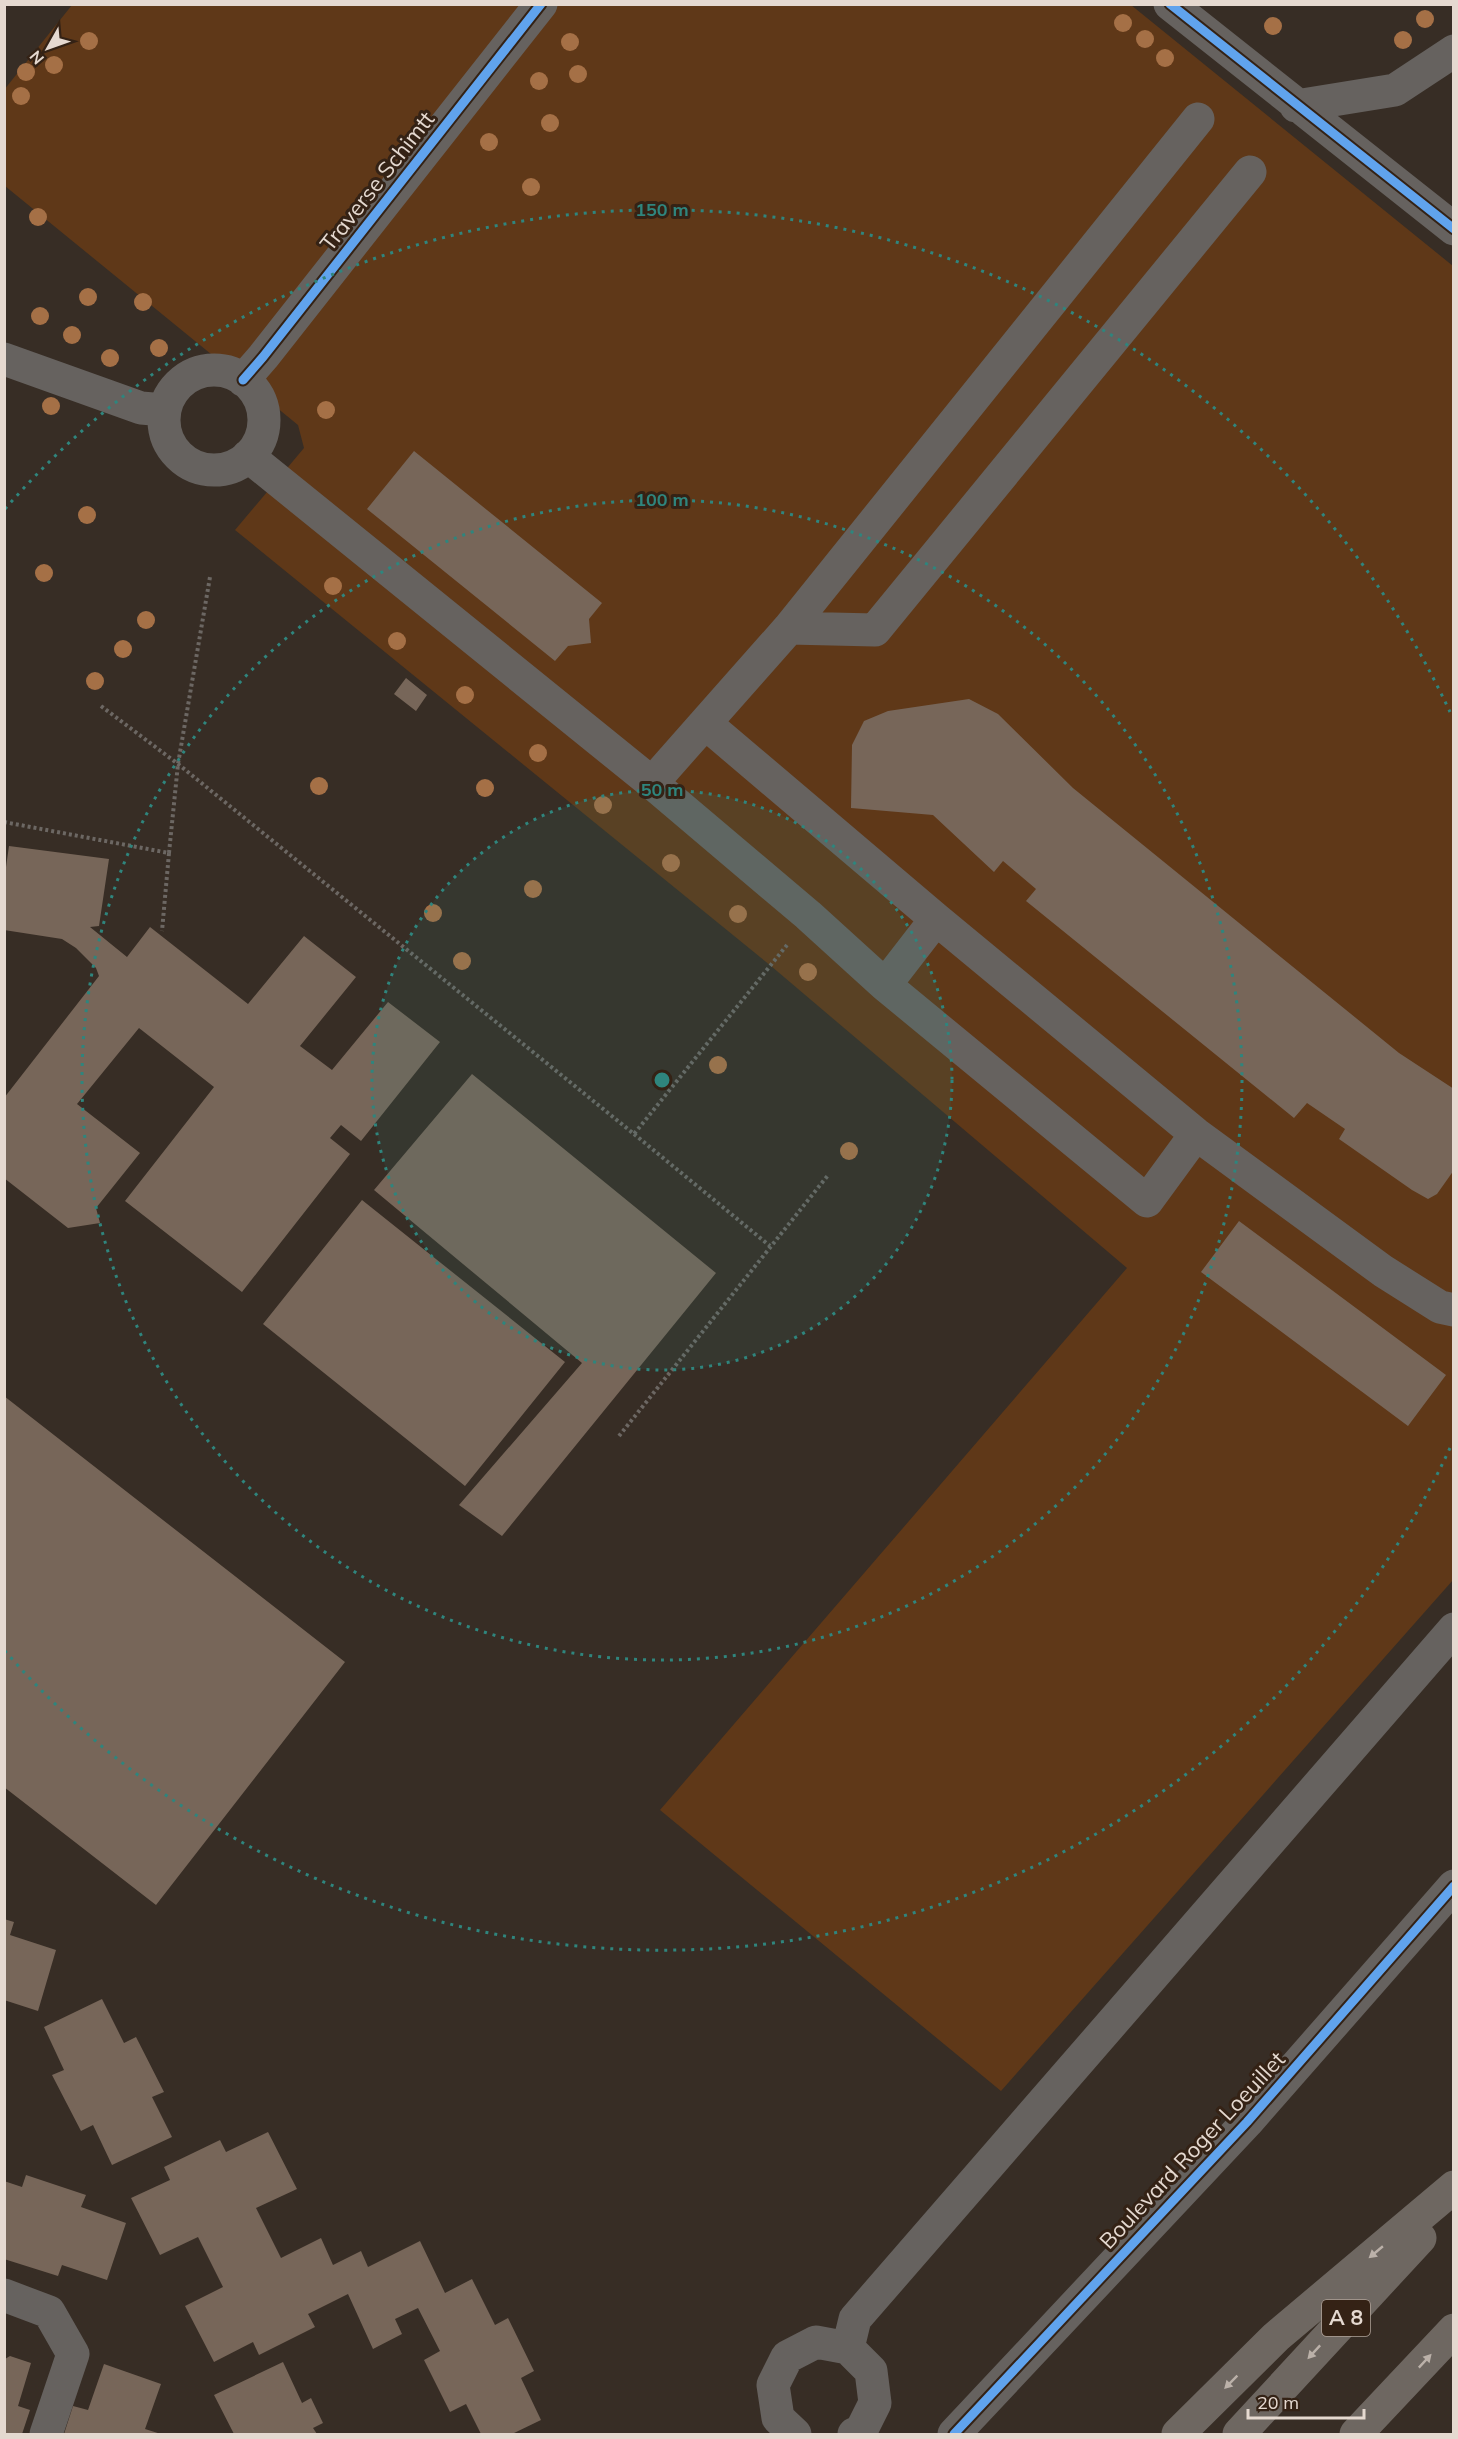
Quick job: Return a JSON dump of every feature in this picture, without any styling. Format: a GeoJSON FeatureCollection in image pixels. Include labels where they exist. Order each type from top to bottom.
{"type":"FeatureCollection","features":[{"type":"Feature","properties":{"kind":"highway"},"geometry":{"type":"LineString","coordinates":[[1178,2434],[1276,2337],[1454,2187]]}},
{"type":"Feature","properties":{"kind":"highway","name":"A 8"},"geometry":{"type":"LineString","coordinates":[[1239,2434],[1454,2201]]}},
{"type":"Feature","properties":{"kind":"highway"},"geometry":{"type":"LineString","coordinates":[[1356,2434],[1454,2330]]}},
{"type":"Feature","properties":{"kind":"street","name":"Traverse Schimtt"},"geometry":{"type":"LineString","coordinates":[[243,380],[541,4]]}},
{"type":"Feature","properties":{"kind":"street"},"geometry":{"type":"LineString","coordinates":[[1170,4],[1454,229]]}},
{"type":"Feature","properties":{"kind":"street"},"geometry":{"type":"LineString","coordinates":[[1296,106],[1395,90],[1454,51]]}},
{"type":"Feature","properties":{"kind":"street"},"geometry":{"type":"LineString","coordinates":[[652,783],[789,628],[1198,119]]}},
{"type":"Feature","properties":{"kind":"street"},"geometry":{"type":"LineString","coordinates":[[789,628],[875,630],[1250,172]]}},
{"type":"Feature","properties":{"kind":"street"},"geometry":{"type":"LineString","coordinates":[[4,359],[124,403],[141,408],[165,410]]}},
{"type":"Feature","properties":{"kind":"street"},"geometry":{"type":"LineString","coordinates":[[212,370],[228,373],[243,380],[261,403],[262,431],[257,445],[240,462],[219,470],[201,468],[184,460],[171,446],[164,429],[165,410],[170,394],[181,382],[195,373],[212,370]]}},
{"type":"Feature","properties":{"kind":"street"},"geometry":{"type":"LineString","coordinates":[[248,456],[652,783],[808,915],[885,985],[1147,1201],[1196,1134]]}},
{"type":"Feature","properties":{"kind":"street"},"geometry":{"type":"LineString","coordinates":[[705,723],[936,919],[1196,1134],[1383,1270],[1440,1307],[1454,1310]]}},
{"type":"Feature","properties":{"kind":"street"},"geometry":{"type":"LineString","coordinates":[[885,985],[936,919]]}},
{"type":"Feature","properties":{"kind":"street"},"geometry":{"type":"LineString","coordinates":[[848,2348],[855,2319],[1454,1629]]}},
{"type":"Feature","properties":{"kind":"street","name":"Boulevard Roger Loeuillet"},"geometry":{"type":"LineString","coordinates":[[954,2434],[1247,2122],[1454,1886]]}},
{"type":"Feature","properties":{"kind":"street"},"geometry":{"type":"LineString","coordinates":[[4,2295],[49,2312],[73,2354],[46,2434]]}},
{"type":"Feature","properties":{"kind":"street"},"geometry":{"type":"LineString","coordinates":[[795,2434],[778,2418],[772,2385],[788,2357],[816,2342],[848,2348],[871,2371],[875,2403],[861,2431],[854,2434]]}},
{"type":"Feature","properties":{"kind":"path"},"geometry":{"type":"LineString","coordinates":[[162,931],[178,764],[210,577]]}},
{"type":"Feature","properties":{"kind":"path"},"geometry":{"type":"LineString","coordinates":[[101,706],[178,764],[770,1246]]}},
{"type":"Feature","properties":{"kind":"path"},"geometry":{"type":"LineString","coordinates":[[4,822],[169,853]]}},
{"type":"Feature","properties":{"kind":"path"},"geometry":{"type":"LineString","coordinates":[[634,1134],[771,966],[808,915]]}},
{"type":"Feature","properties":{"kind":"path"},"geometry":{"type":"LineString","coordinates":[[619,1436],[829,1174]]}},
{"type":"Feature","properties":{"kind":"shaded area"},"geometry":{"type":"Polygon","coordinates":[[[72,5],[1131,5],[1453,266],[1453,1580],[1001,2091],[660,1810],[1127,1268],[771,966],[235,530],[304,448],[298,425],[5,186],[4,90],[72,5]]]}},
{"type":"Feature","properties":{"kind":"building"},"geometry":{"type":"Polygon","coordinates":[[[414,451],[602,603],[589,619],[591,643],[568,646],[555,661],[367,509],[414,451]]]}},
{"type":"Feature","properties":{"kind":"building"},"geometry":{"type":"Polygon","coordinates":[[[406,678],[427,695],[416,711],[394,694],[406,678]]]}},
{"type":"Feature","properties":{"kind":"building"},"geometry":{"type":"Polygon","coordinates":[[[969,699],[998,714],[1073,788],[1399,1053],[1454,1089],[1454,1170],[1437,1194],[1428,1199],[1339,1139],[1345,1129],[1307,1103],[1294,1118],[1026,901],[1036,889],[1003,861],[994,872],[933,815],[851,808],[852,745],[864,721],[888,711],[969,699]]]}},
{"type":"Feature","properties":{"kind":"building"},"geometry":{"type":"Polygon","coordinates":[[[9,846],[109,859],[99,926],[90,927],[127,957],[150,927],[248,1004],[304,936],[356,977],[300,1046],[332,1070],[388,1002],[440,1042],[361,1141],[341,1125],[330,1138],[350,1154],[242,1292],[125,1201],[214,1087],[139,1028],[77,1104],[140,1153],[96,1208],[100,1223],[68,1228],[4,1178],[4,1098],[99,976],[96,968],[76,948],[62,939],[4,930],[4,881],[9,846]]]}},
{"type":"Feature","properties":{"kind":"building"},"geometry":{"type":"Polygon","coordinates":[[[472,1074],[716,1273],[502,1536],[459,1505],[582,1363],[374,1190],[472,1074]]]}},
{"type":"Feature","properties":{"kind":"building"},"geometry":{"type":"Polygon","coordinates":[[[362,1200],[565,1362],[465,1486],[263,1324],[362,1200]]]}},
{"type":"Feature","properties":{"kind":"building"},"geometry":{"type":"Polygon","coordinates":[[[1239,1221],[1446,1375],[1408,1426],[1201,1272],[1239,1221]]]}},
{"type":"Feature","properties":{"kind":"building"},"geometry":{"type":"Polygon","coordinates":[[[4,1396],[345,1662],[156,1905],[4,1787],[4,1396]]]}},
{"type":"Feature","properties":{"kind":"building"},"geometry":{"type":"Polygon","coordinates":[[[4,1919],[14,1922],[10,1935],[56,1950],[38,2011],[4,2000],[4,1919]]]}},
{"type":"Feature","properties":{"kind":"building"},"geometry":{"type":"Polygon","coordinates":[[[102,1999],[124,2043],[136,2037],[164,2092],[152,2097],[172,2137],[112,2165],[93,2125],[81,2131],[52,2075],[64,2070],[44,2027],[102,1999]]]}},
{"type":"Feature","properties":{"kind":"building"},"geometry":{"type":"Polygon","coordinates":[[[268,2132],[297,2189],[256,2208],[281,2258],[321,2238],[333,2265],[361,2251],[368,2267],[420,2241],[445,2293],[472,2279],[495,2325],[508,2318],[534,2371],[521,2378],[541,2420],[512,2434],[481,2434],[466,2404],[450,2412],[424,2360],[440,2351],[418,2308],[395,2319],[402,2334],[373,2349],[348,2294],[308,2314],[315,2327],[259,2355],[253,2342],[214,2362],[185,2306],[223,2287],[198,2237],[160,2255],[131,2198],[170,2180],[164,2167],[220,2140],[226,2152],[268,2132]]]}},
{"type":"Feature","properties":{"kind":"building"},"geometry":{"type":"Polygon","coordinates":[[[26,2175],[86,2195],[81,2207],[126,2223],[107,2280],[62,2265],[58,2276],[4,2259],[4,2181],[22,2187],[26,2175]]]}},
{"type":"Feature","properties":{"kind":"building"},"geometry":{"type":"Polygon","coordinates":[[[10,2356],[31,2363],[18,2406],[30,2410],[22,2434],[5,2434],[5,2359],[10,2356]]]}},
{"type":"Feature","properties":{"kind":"building"},"geometry":{"type":"Polygon","coordinates":[[[283,2362],[302,2403],[311,2398],[323,2423],[313,2428],[317,2434],[234,2434],[214,2395],[283,2362]]]}},
{"type":"Feature","properties":{"kind":"building"},"geometry":{"type":"Polygon","coordinates":[[[104,2364],[161,2384],[145,2429],[161,2434],[64,2434],[73,2406],[88,2410],[104,2364]]]}},
{"type":"Feature","properties":{"kind":"cycle path"},"geometry":{"type":"LineString","coordinates":[[243,380],[541,4]]}},
{"type":"Feature","properties":{"kind":"cycle path"},"geometry":{"type":"LineString","coordinates":[[1170,4],[1454,229]]}},
{"type":"Feature","properties":{"kind":"cycle path"},"geometry":{"type":"LineString","coordinates":[[954,2434],[1247,2122],[1454,1886]]}}]}
